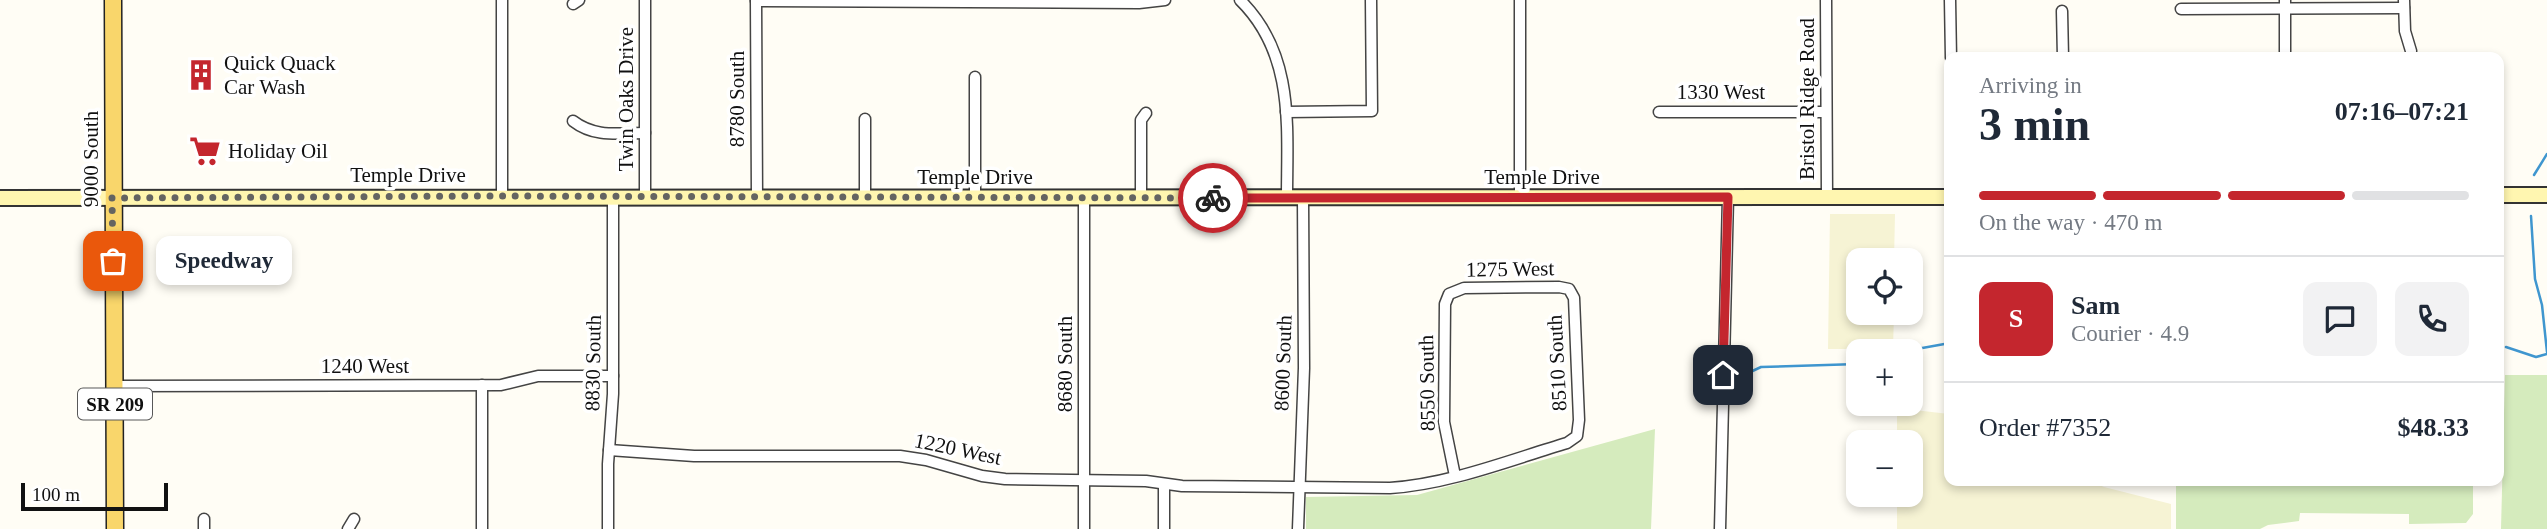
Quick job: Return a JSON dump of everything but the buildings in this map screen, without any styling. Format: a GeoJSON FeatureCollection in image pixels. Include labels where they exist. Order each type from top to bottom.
{"type":"FeatureCollection","features":[{"type":"Feature","properties":{"kind":"main road","name":"9000 South"},"geometry":{"type":"LineString","coordinates":[[113,0],[115,529]]}},
{"type":"Feature","properties":{"kind":"street"},"geometry":{"type":"LineString","coordinates":[[502,0],[502,197]]}},
{"type":"Feature","properties":{"kind":"street","name":"Twin Oaks Drive"},"geometry":{"type":"LineString","coordinates":[[645,0],[645,198]]}},
{"type":"Feature","properties":{"kind":"street"},"geometry":{"type":"LineString","coordinates":[[756,1],[1139,3],[1165,0]]}},
{"type":"Feature","properties":{"kind":"street"},"geometry":{"type":"LineString","coordinates":[[1240,0],[1273,44],[1284,86],[1287,198]]}},
{"type":"Feature","properties":{"kind":"street"},"geometry":{"type":"LineString","coordinates":[[1286,112],[1372,111],[1371,0]]}},
{"type":"Feature","properties":{"kind":"street"},"geometry":{"type":"LineString","coordinates":[[1520,0],[1520,198]]}},
{"type":"Feature","properties":{"kind":"street","name":"Bristol Ridge Road"},"geometry":{"type":"LineString","coordinates":[[1826,0],[1827,197]]}},
{"type":"Feature","properties":{"kind":"street"},"geometry":{"type":"LineString","coordinates":[[1950,0],[1951,52]]}},
{"type":"Feature","properties":{"kind":"street","name":"8780 South"},"geometry":{"type":"LineString","coordinates":[[756,1],[757,198]]}},
{"type":"Feature","properties":{"kind":"street"},"geometry":{"type":"LineString","coordinates":[[2285,4],[2285,52]]}},
{"type":"Feature","properties":{"kind":"street"},"geometry":{"type":"LineString","coordinates":[[2181,9],[2285,4],[2404,4],[2405,31],[2411,51]]}},
{"type":"Feature","properties":{"kind":"street"},"geometry":{"type":"LineString","coordinates":[[2062,11],[2063,52]]}},
{"type":"Feature","properties":{"kind":"street"},"geometry":{"type":"LineString","coordinates":[[975,77],[975,198]]}},
{"type":"Feature","properties":{"kind":"street","name":"1330 West"},"geometry":{"type":"LineString","coordinates":[[1659,111],[1826,111]]}},
{"type":"Feature","properties":{"kind":"street"},"geometry":{"type":"LineString","coordinates":[[1141,198],[1141,120],[1146,113]]}},
{"type":"Feature","properties":{"kind":"street"},"geometry":{"type":"LineString","coordinates":[[865,119],[865,198]]}},
{"type":"Feature","properties":{"kind":"street"},"geometry":{"type":"LineString","coordinates":[[573,121],[585,130],[597,134],[645,133]]}},
{"type":"Feature","properties":{"kind":"street"},"geometry":{"type":"LineString","coordinates":[[2504,195],[2547,195]]}},
{"type":"Feature","properties":{"kind":"street","name":"8830 South"},"geometry":{"type":"LineString","coordinates":[[608,529],[608,450],[613,411],[613,197]]}},
{"type":"Feature","properties":{"kind":"street"},"geometry":{"type":"LineString","coordinates":[[1720,529],[1728,197]]}},
{"type":"Feature","properties":{"kind":"street","name":"Temple Drive"},"geometry":{"type":"LineString","coordinates":[[0,198],[1944,197]]}},
{"type":"Feature","properties":{"kind":"street","name":"8680 South"},"geometry":{"type":"LineString","coordinates":[[1084,198],[1084,529]]}},
{"type":"Feature","properties":{"kind":"street","name":"8600 South"},"geometry":{"type":"LineString","coordinates":[[1298,529],[1304,368],[1303,198]]}},
{"type":"Feature","properties":{"kind":"street","name":"1275 West"},"geometry":{"type":"LineString","coordinates":[[1451,291],[1464,288],[1569,289]]}},
{"type":"Feature","properties":{"kind":"street","name":"8510 South"},"geometry":{"type":"LineString","coordinates":[[1569,289],[1574,299],[1579,420],[1577,436]]}},
{"type":"Feature","properties":{"kind":"street","name":"8550 South"},"geometry":{"type":"LineString","coordinates":[[1451,291],[1446,300],[1444,422],[1455,476]]}},
{"type":"Feature","properties":{"kind":"street","name":"1240 West"},"geometry":{"type":"LineString","coordinates":[[115,386],[507,385],[538,376],[613,376]]}},
{"type":"Feature","properties":{"kind":"street"},"geometry":{"type":"LineString","coordinates":[[482,385],[482,529]]}},
{"type":"Feature","properties":{"kind":"street","name":"1220 West"},"geometry":{"type":"LineString","coordinates":[[608,450],[694,456],[900,456],[1005,479],[1146,481],[1164,485],[1403,487],[1455,476],[1567,443],[1577,436]]}},
{"type":"Feature","properties":{"kind":"street"},"geometry":{"type":"LineString","coordinates":[[1164,485],[1164,529]]}},
{"type":"Feature","properties":{"kind":"street"},"geometry":{"type":"LineString","coordinates":[[348,529],[354,519]]}},
{"type":"Feature","properties":{"kind":"shaded area"},"geometry":{"type":"Polygon","coordinates":[[[1830,214],[1895,214],[1894,248],[1846,248],[1846,325],[1894,325],[1893,339],[1846,339],[1846,349],[1828,349],[1830,214]]]}},
{"type":"Feature","properties":{"kind":"shaded area"},"geometry":{"type":"Polygon","coordinates":[[[1923,411],[1944,413],[1944,486],[2102,486],[2171,504],[2171,529],[1897,529],[1897,507],[1923,507],[1923,430],[1897,430],[1897,416],[1923,416],[1923,411]]]}},
{"type":"Feature","properties":{"kind":"green space"},"geometry":{"type":"Polygon","coordinates":[[[2505,375],[2547,375],[2547,529],[2501,529],[2505,375]]]}},
{"type":"Feature","properties":{"kind":"green space"},"geometry":{"type":"Polygon","coordinates":[[[1655,429],[1651,529],[1306,529],[1306,497],[1417,495],[1655,429]]]}},
{"type":"Feature","properties":{"kind":"green space"},"geometry":{"type":"Polygon","coordinates":[[[2176,486],[2473,486],[2473,514],[2466,523],[2409,524],[2409,514],[2300,513],[2299,521],[2268,525],[2260,529],[2176,529],[2176,486]]]}},
{"type":"Feature","properties":{"kind":"waterway"},"geometry":{"type":"LineString","coordinates":[[2534,175],[2547,154]]}},
{"type":"Feature","properties":{"kind":"waterway"},"geometry":{"type":"LineString","coordinates":[[2531,216],[2535,279],[2542,305],[2547,352]]}},
{"type":"Feature","properties":{"kind":"waterway"},"geometry":{"type":"LineString","coordinates":[[1923,348],[1944,344]]}},
{"type":"Feature","properties":{"kind":"waterway"},"geometry":{"type":"LineString","coordinates":[[2506,347],[2536,357],[2547,354]]}},
{"type":"Feature","properties":{"kind":"waterway"},"geometry":{"type":"LineString","coordinates":[[1728,387],[1761,367],[1846,364]]}},
{"type":"Feature","properties":{"kind":"way so far"},"geometry":{"type":"LineString","coordinates":[[113,261],[112,198],[1213,198]]}},
{"type":"Feature","properties":{"kind":"place","name":"Quick Quack Car Wash"},"geometry":{"type":"Point","coordinates":[201,75]}},
{"type":"Feature","properties":{"kind":"place","name":"Holiday Oil"},"geometry":{"type":"Point","coordinates":[205,151]}},
{"type":"Feature","properties":{"kind":"place","name":"Speedway"},"geometry":{"type":"Point","coordinates":[113,261]}},
{"type":"Feature","properties":{"kind":"route"},"geometry":{"type":"LineString","coordinates":[[1213,198],[1728,197],[1723,375]]}}]}
